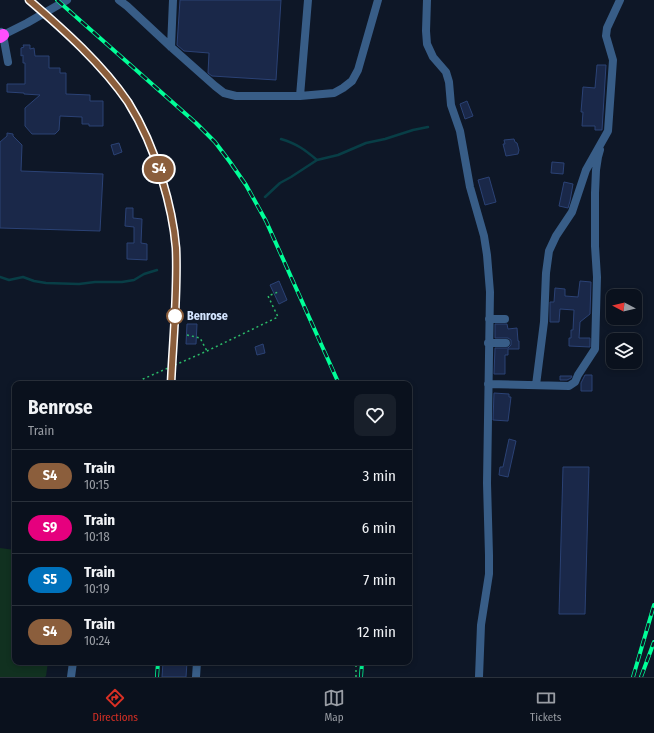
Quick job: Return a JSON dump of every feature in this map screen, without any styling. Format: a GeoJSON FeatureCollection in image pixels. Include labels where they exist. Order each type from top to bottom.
{"type":"FeatureCollection","features":[{"type":"Feature","properties":{"kind":"street"},"geometry":{"type":"LineString","coordinates":[[8,62],[1,35],[27,23],[67,0]]}},
{"type":"Feature","properties":{"kind":"street"},"geometry":{"type":"LineString","coordinates":[[119,0],[215,86],[224,93],[236,96],[300,96],[334,93],[343,88],[352,81],[358,70],[378,0]]}},
{"type":"Feature","properties":{"kind":"street"},"geometry":{"type":"LineString","coordinates":[[171,47],[174,0]]}},
{"type":"Feature","properties":{"kind":"street"},"geometry":{"type":"LineString","coordinates":[[300,96],[308,0]]}},
{"type":"Feature","properties":{"kind":"street"},"geometry":{"type":"LineString","coordinates":[[427,0],[427,44],[433,57],[446,72],[449,82],[451,104],[460,131],[470,187],[484,236],[487,255],[489,286],[487,483],[490,555],[489,574],[481,625],[479,677]]}},
{"type":"Feature","properties":{"kind":"street"},"geometry":{"type":"LineString","coordinates":[[536,385],[544,322],[546,273],[549,251],[556,236],[572,212],[586,170],[608,131],[613,60],[606,36],[607,28],[620,0]]}},
{"type":"Feature","properties":{"kind":"street"},"geometry":{"type":"LineString","coordinates":[[488,384],[572,385],[595,349],[597,284],[595,246],[596,170],[603,140]]}},
{"type":"Feature","properties":{"kind":"street"},"geometry":{"type":"LineString","coordinates":[[489,319],[504,319]]}},
{"type":"Feature","properties":{"kind":"street"},"geometry":{"type":"LineString","coordinates":[[488,343],[506,343]]}},
{"type":"Feature","properties":{"kind":"street"},"geometry":{"type":"LineString","coordinates":[[71,677],[73,665]]}},
{"type":"Feature","properties":{"kind":"street"},"geometry":{"type":"LineString","coordinates":[[196,677],[197,665]]}},
{"type":"Feature","properties":{"kind":"path"},"geometry":{"type":"LineString","coordinates":[[139,381],[278,317],[268,296],[278,292]]}},
{"type":"Feature","properties":{"kind":"path"},"geometry":{"type":"LineString","coordinates":[[187,336],[200,338],[207,351]]}},
{"type":"Feature","properties":{"kind":"path"},"geometry":{"type":"LineString","coordinates":[[356,665],[356,677]]}},
{"type":"Feature","properties":{"kind":"green space"},"geometry":{"type":"Polygon","coordinates":[[[0,548],[12,550],[12,665],[48,665],[45,677],[0,677],[0,548]]]}},
{"type":"Feature","properties":{"kind":"building"},"geometry":{"type":"Polygon","coordinates":[[[180,0],[281,0],[276,80],[212,76],[208,73],[209,53],[184,51],[177,45],[180,0]]]}},
{"type":"Feature","properties":{"kind":"building"},"geometry":{"type":"Polygon","coordinates":[[[23,45],[30,45],[30,49],[34,48],[35,56],[49,56],[49,68],[60,68],[60,73],[66,73],[66,94],[90,95],[90,101],[103,101],[103,126],[89,126],[89,124],[82,124],[82,117],[60,116],[59,130],[55,134],[32,134],[25,126],[25,108],[40,95],[7,92],[7,84],[25,84],[25,63],[23,63],[23,55],[21,56],[21,48],[24,47],[23,45]]]}},
{"type":"Feature","properties":{"kind":"building"},"geometry":{"type":"Polygon","coordinates":[[[597,65],[606,65],[602,130],[595,130],[595,126],[582,126],[583,112],[581,112],[583,87],[595,88],[597,65]]]}},
{"type":"Feature","properties":{"kind":"building"},"geometry":{"type":"Polygon","coordinates":[[[467,101],[473,116],[465,119],[460,104],[467,101]]]}},
{"type":"Feature","properties":{"kind":"building"},"geometry":{"type":"Polygon","coordinates":[[[7,133],[13,134],[13,136],[22,145],[21,171],[103,174],[100,231],[0,228],[0,142],[7,136],[7,133]]]}},
{"type":"Feature","properties":{"kind":"building"},"geometry":{"type":"Polygon","coordinates":[[[514,139],[519,150],[518,154],[506,156],[503,144],[505,144],[504,140],[514,139]]]}},
{"type":"Feature","properties":{"kind":"building"},"geometry":{"type":"Polygon","coordinates":[[[119,143],[122,152],[114,155],[111,145],[119,143]]]}},
{"type":"Feature","properties":{"kind":"building"},"geometry":{"type":"Polygon","coordinates":[[[552,162],[564,163],[563,174],[551,173],[552,162]]]}},
{"type":"Feature","properties":{"kind":"building"},"geometry":{"type":"Polygon","coordinates":[[[489,177],[496,202],[485,205],[478,180],[489,177]]]}},
{"type":"Feature","properties":{"kind":"building"},"geometry":{"type":"Polygon","coordinates":[[[564,182],[573,184],[568,208],[559,206],[564,182]]]}},
{"type":"Feature","properties":{"kind":"building"},"geometry":{"type":"Polygon","coordinates":[[[126,208],[133,208],[133,218],[142,219],[141,243],[147,244],[147,260],[127,259],[127,243],[134,243],[134,227],[125,226],[126,208]]]}},
{"type":"Feature","properties":{"kind":"building"},"geometry":{"type":"Polygon","coordinates":[[[279,281],[287,300],[279,304],[270,285],[279,281]]]}},
{"type":"Feature","properties":{"kind":"building"},"geometry":{"type":"Polygon","coordinates":[[[580,281],[591,282],[590,314],[580,322],[579,338],[590,338],[590,347],[569,346],[571,330],[573,330],[574,310],[560,309],[559,322],[550,322],[550,302],[554,302],[555,288],[565,289],[565,296],[578,297],[580,281]]]}},
{"type":"Feature","properties":{"kind":"building"},"geometry":{"type":"Polygon","coordinates":[[[187,324],[197,324],[196,344],[186,344],[187,324]]]}},
{"type":"Feature","properties":{"kind":"building"},"geometry":{"type":"Polygon","coordinates":[[[495,324],[507,324],[508,329],[517,328],[519,349],[508,349],[508,355],[505,355],[505,374],[494,374],[495,348],[508,348],[511,345],[511,340],[508,338],[495,338],[495,324]]]}},
{"type":"Feature","properties":{"kind":"building"},"geometry":{"type":"Polygon","coordinates":[[[263,344],[265,353],[257,355],[255,347],[263,344]]]}},
{"type":"Feature","properties":{"kind":"building"},"geometry":{"type":"Polygon","coordinates":[[[585,375],[592,375],[592,391],[581,391],[581,383],[585,375]]]}},
{"type":"Feature","properties":{"kind":"building"},"geometry":{"type":"Polygon","coordinates":[[[560,376],[572,376],[567,380],[560,380],[560,376]]]}},
{"type":"Feature","properties":{"kind":"building"},"geometry":{"type":"Polygon","coordinates":[[[494,393],[509,394],[509,397],[511,397],[508,421],[493,420],[494,393]]]}},
{"type":"Feature","properties":{"kind":"building"},"geometry":{"type":"Polygon","coordinates":[[[509,439],[516,441],[508,477],[499,475],[500,467],[503,467],[509,439]]]}},
{"type":"Feature","properties":{"kind":"building"},"geometry":{"type":"Polygon","coordinates":[[[563,467],[589,467],[585,614],[559,614],[563,467]]]}},
{"type":"Feature","properties":{"kind":"building"},"geometry":{"type":"Polygon","coordinates":[[[163,665],[187,665],[186,677],[162,677],[163,665]]]}},
{"type":"Feature","properties":{"kind":"waterway"},"geometry":{"type":"LineString","coordinates":[[265,197],[280,183],[317,160],[338,155],[366,143],[428,127]]}},
{"type":"Feature","properties":{"kind":"waterway"},"geometry":{"type":"LineString","coordinates":[[281,139],[300,147],[317,160]]}},
{"type":"Feature","properties":{"kind":"waterway"},"geometry":{"type":"LineString","coordinates":[[0,277],[9,280],[23,277],[46,283],[79,284],[134,280],[144,274],[157,270]]}},
{"type":"Feature","properties":{"kind":"railway"},"geometry":{"type":"LineString","coordinates":[[29,0],[82,48],[118,88],[139,120],[148,139],[162,179],[169,205],[176,248],[176,299],[171,381]]}},
{"type":"Feature","properties":{"kind":"railway"},"geometry":{"type":"LineString","coordinates":[[57,0],[196,123],[215,142],[230,162],[246,185],[266,221],[338,381]]}},
{"type":"Feature","properties":{"kind":"railway"},"geometry":{"type":"LineString","coordinates":[[633,677],[654,605]]}},
{"type":"Feature","properties":{"kind":"railway"},"geometry":{"type":"LineString","coordinates":[[641,677],[654,642]]}},
{"type":"Feature","properties":{"kind":"railway"},"geometry":{"type":"LineString","coordinates":[[157,677],[158,665]]}},
{"type":"Feature","properties":{"kind":"railway"},"geometry":{"type":"LineString","coordinates":[[361,677],[362,665]]}},
{"type":"Feature","properties":{"kind":"train","name":"S4"},"geometry":{"type":"LineString","coordinates":[[29,0],[93,60],[118,88],[146,134],[156,160],[170,209],[176,247],[171,381]]}},
{"type":"Feature","properties":{"kind":"place","name":"Benrose"},"geometry":{"type":"Point","coordinates":[175,316]}}]}
